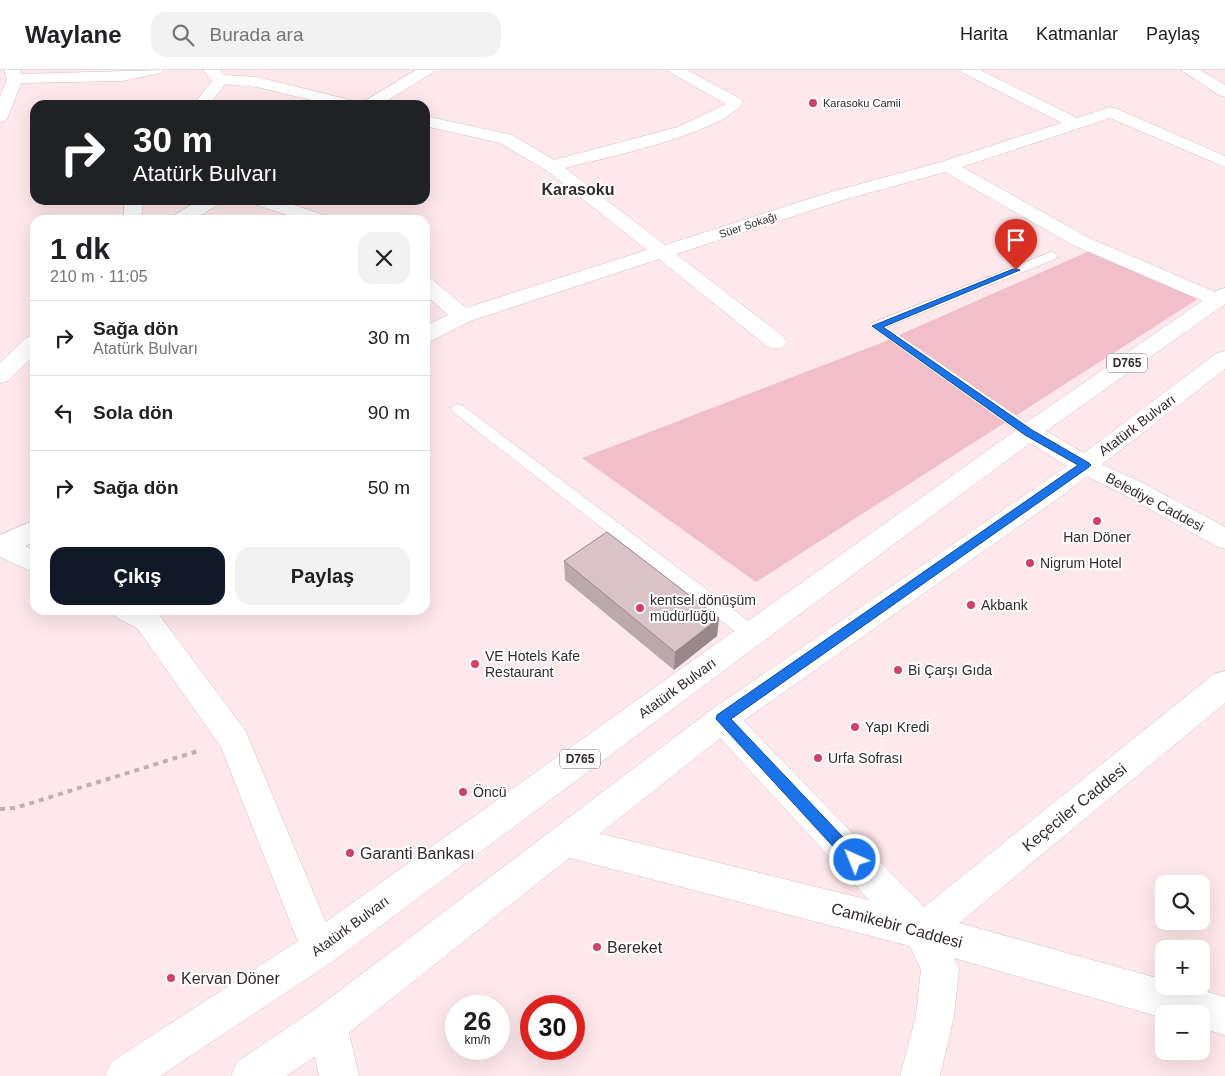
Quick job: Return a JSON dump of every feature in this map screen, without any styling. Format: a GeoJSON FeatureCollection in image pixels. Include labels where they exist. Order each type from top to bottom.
{"type":"FeatureCollection","features":[{"type":"Feature","properties":{"kind":"street"},"geometry":{"type":"LineString","coordinates":[[0,117],[13,75],[123,76],[155,70]]}},
{"type":"Feature","properties":{"kind":"street"},"geometry":{"type":"LineString","coordinates":[[377,100],[426,70]]}},
{"type":"Feature","properties":{"kind":"street"},"geometry":{"type":"LineString","coordinates":[[552,166],[684,131],[732,107],[735,102],[676,70]]}},
{"type":"Feature","properties":{"kind":"street"},"geometry":{"type":"LineString","coordinates":[[968,70],[1075,123]]}},
{"type":"Feature","properties":{"kind":"street"},"geometry":{"type":"LineString","coordinates":[[1189,70],[1225,92]]}},
{"type":"Feature","properties":{"kind":"street"},"geometry":{"type":"LineString","coordinates":[[204,100],[216,75],[257,82],[331,100]]}},
{"type":"Feature","properties":{"kind":"street","name":"Süer Sokağı"},"geometry":{"type":"LineString","coordinates":[[430,332],[462,316],[838,196],[947,166],[1111,112],[1225,162]]}},
{"type":"Feature","properties":{"kind":"street"},"geometry":{"type":"LineString","coordinates":[[430,122],[506,139],[552,166],[776,342]]}},
{"type":"Feature","properties":{"kind":"street"},"geometry":{"type":"LineString","coordinates":[[947,166],[1080,241],[1221,297]]}},
{"type":"Feature","properties":{"kind":"street"},"geometry":{"type":"LineString","coordinates":[[188,215],[204,205]]}},
{"type":"Feature","properties":{"kind":"street"},"geometry":{"type":"LineString","coordinates":[[276,205],[305,215]]}},
{"type":"Feature","properties":{"kind":"street"},"geometry":{"type":"LineString","coordinates":[[430,287],[462,316]]}},
{"type":"Feature","properties":{"kind":"street","name":"Atatürk Bulvarı"},"geometry":{"type":"LineString","coordinates":[[125,1076],[319,949],[1029,432],[1221,297]]}},
{"type":"Feature","properties":{"kind":"street"},"geometry":{"type":"LineString","coordinates":[[0,376],[30,347]]}},
{"type":"Feature","properties":{"kind":"street","name":"Atatürk Bulvarı"},"geometry":{"type":"LineString","coordinates":[[251,1076],[328,1024],[722,719],[1043,496],[1225,358]]}},
{"type":"Feature","properties":{"kind":"street","name":"Belediye Caddesi"},"geometry":{"type":"LineString","coordinates":[[1029,432],[1085,465],[1132,488],[1225,539]]}},
{"type":"Feature","properties":{"kind":"street"},"geometry":{"type":"LineString","coordinates":[[1,546],[30,532]]}},
{"type":"Feature","properties":{"kind":"street"},"geometry":{"type":"LineString","coordinates":[[1,546],[30,560]]}},
{"type":"Feature","properties":{"kind":"street"},"geometry":{"type":"LineString","coordinates":[[136,615],[146,620],[234,740],[319,949]]}},
{"type":"Feature","properties":{"kind":"street","name":"Keçeciler Caddesi"},"geometry":{"type":"LineString","coordinates":[[922,930],[1225,683]]}},
{"type":"Feature","properties":{"kind":"street"},"geometry":{"type":"LineString","coordinates":[[722,719],[922,930],[940,969],[935,1016],[920,1076]]}},
{"type":"Feature","properties":{"kind":"street","name":"Camikebir Caddesi"},"geometry":{"type":"LineString","coordinates":[[566,841],[922,930],[1225,1016]]}},
{"type":"Feature","properties":{"kind":"street"},"geometry":{"type":"LineString","coordinates":[[328,1024],[339,1076]]}},
{"type":"Feature","properties":{"kind":"lane"},"geometry":{"type":"LineString","coordinates":[[1029,432],[877,326],[1050,256]]}},
{"type":"Feature","properties":{"kind":"lane"},"geometry":{"type":"LineString","coordinates":[[458,409],[752,634]]}},
{"type":"Feature","properties":{"kind":"path"},"geometry":{"type":"LineString","coordinates":[[0,809],[15,808],[234,740]]}},
{"type":"Feature","properties":{"kind":"shaded area"},"geometry":{"type":"Polygon","coordinates":[[[1094,249],[1201,297],[756,582],[582,458],[881,343],[1094,249]]]}},
{"type":"Feature","properties":{"kind":"building","name":"kentsel dönüşüm müdürlüğü"},"geometry":{"type":"Polygon","coordinates":[[[607,532],[719,618],[675,652],[564,561],[607,532]]]}},
{"type":"Feature","properties":{"kind":"place","name":"Karasoku Camii"},"geometry":{"type":"Point","coordinates":[813,103]}},
{"type":"Feature","properties":{"kind":"place","name":"Han Döner"},"geometry":{"type":"Point","coordinates":[1097,521]}},
{"type":"Feature","properties":{"kind":"place","name":"Nigrum Hotel"},"geometry":{"type":"Point","coordinates":[1030,563]}},
{"type":"Feature","properties":{"kind":"place","name":"Akbank"},"geometry":{"type":"Point","coordinates":[971,605]}},
{"type":"Feature","properties":{"kind":"place","name":"kentsel dönüşüm müdürlüğü"},"geometry":{"type":"Point","coordinates":[640,608]}},
{"type":"Feature","properties":{"kind":"place","name":"VE Hotels Kafe Restaurant"},"geometry":{"type":"Point","coordinates":[475,664]}},
{"type":"Feature","properties":{"kind":"place","name":"Bi Çarşı Gıda"},"geometry":{"type":"Point","coordinates":[898,670]}},
{"type":"Feature","properties":{"kind":"place","name":"Yapı Kredi"},"geometry":{"type":"Point","coordinates":[855,727]}},
{"type":"Feature","properties":{"kind":"place","name":"Urfa Sofrası"},"geometry":{"type":"Point","coordinates":[818,758]}},
{"type":"Feature","properties":{"kind":"place","name":"Öncü"},"geometry":{"type":"Point","coordinates":[463,792]}},
{"type":"Feature","properties":{"kind":"place","name":"Garanti Bankası"},"geometry":{"type":"Point","coordinates":[350,853]}},
{"type":"Feature","properties":{"kind":"place","name":"Bereket"},"geometry":{"type":"Point","coordinates":[597,947]}},
{"type":"Feature","properties":{"kind":"place","name":"Kervan Döner"},"geometry":{"type":"Point","coordinates":[171,978]}},
{"type":"Feature","properties":{"kind":"district","name":"Karasoku"},"geometry":{"type":"Point","coordinates":[578,189]}},
{"type":"Feature","properties":{"kind":"route"},"geometry":{"type":"LineString","coordinates":[[855,860],[722,719],[1085,465],[1029,432],[877,326],[1016,270]]}}]}
